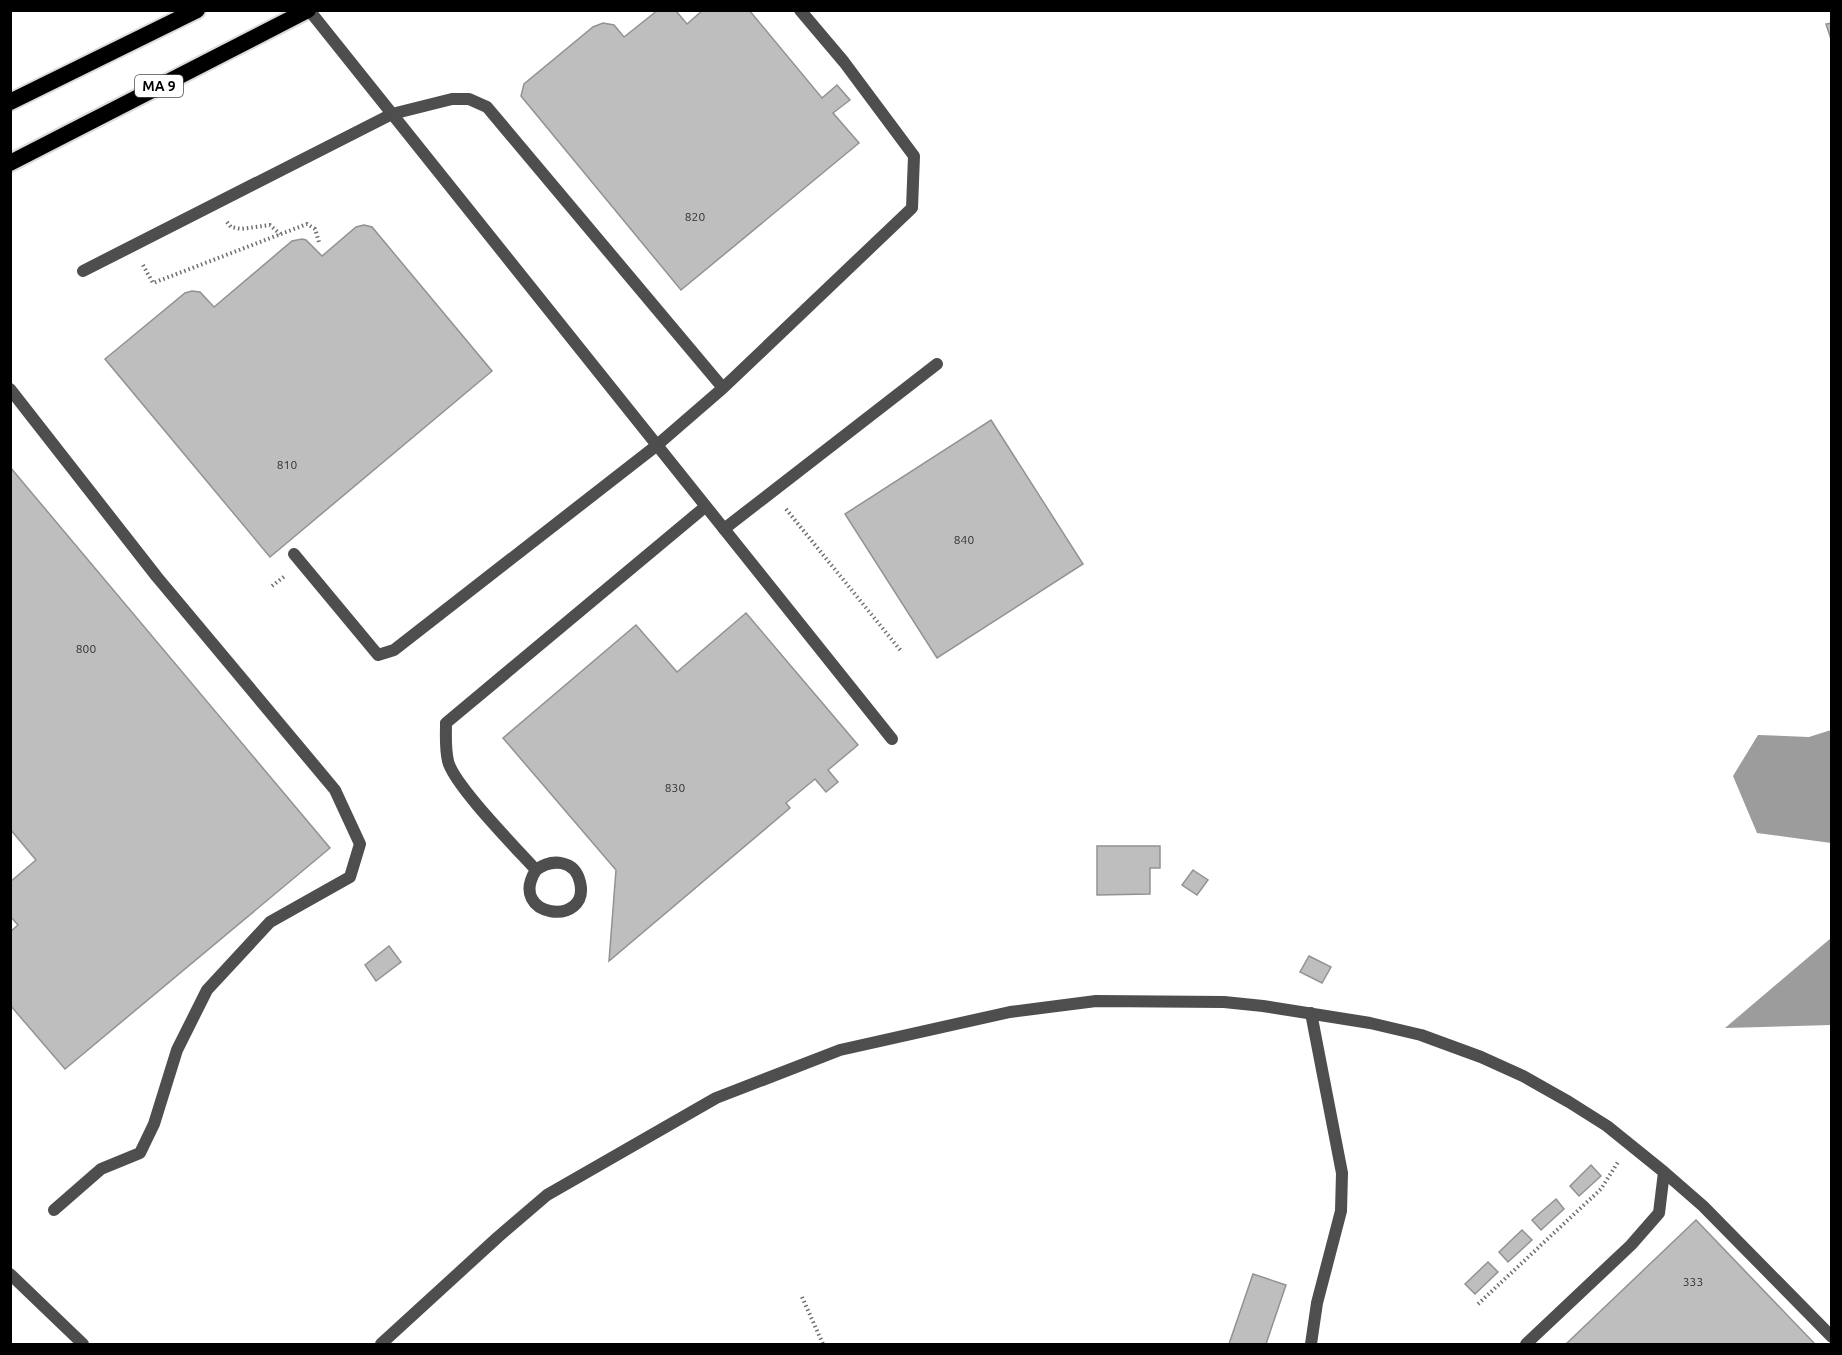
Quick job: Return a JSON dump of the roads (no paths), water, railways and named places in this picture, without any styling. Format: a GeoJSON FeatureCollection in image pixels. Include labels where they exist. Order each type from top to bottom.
{"type":"FeatureCollection","features":[{"type":"Feature","properties":{"kind":"highway"},"geometry":{"type":"LineString","coordinates":[[10,102],[197,10]]}},
{"type":"Feature","properties":{"kind":"highway","name":"MA 9"},"geometry":{"type":"LineString","coordinates":[[10,163],[309,10]]}},
{"type":"Feature","properties":{"kind":"street"},"geometry":{"type":"LineString","coordinates":[[309,10],[892,739]]}},
{"type":"Feature","properties":{"kind":"street"},"geometry":{"type":"LineString","coordinates":[[294,554],[378,655],[394,650],[656,446],[723,388],[912,208],[914,156],[844,62],[800,10]]}},
{"type":"Feature","properties":{"kind":"street"},"geometry":{"type":"LineString","coordinates":[[83,271],[392,114],[452,99],[470,99],[487,107],[723,388]]}},
{"type":"Feature","properties":{"kind":"street"},"geometry":{"type":"LineString","coordinates":[[724,530],[937,364]]}},
{"type":"Feature","properties":{"kind":"street"},"geometry":{"type":"LineString","coordinates":[[10,389],[157,577],[335,790],[360,844],[350,877],[270,922],[207,990],[177,1050],[154,1124],[140,1153],[101,1169],[54,1210]]}},
{"type":"Feature","properties":{"kind":"street"},"geometry":{"type":"LineString","coordinates":[[536,870],[459,781],[448,762],[447,723],[705,507]]}},
{"type":"Feature","properties":{"kind":"street"},"geometry":{"type":"LineString","coordinates":[[551,862],[569,865],[575,871],[581,887],[575,904],[561,912],[545,911],[538,907],[530,893],[530,885],[536,870],[543,864],[551,862]]}},
{"type":"Feature","properties":{"kind":"street"},"geometry":{"type":"LineString","coordinates":[[381,1344],[547,1195],[716,1098],[840,1050],[1010,1012],[1096,1001],[1224,1002],[1311,1013],[1421,1035],[1481,1057],[1569,1102],[1629,1143],[1703,1206],[1832,1337]]}},
{"type":"Feature","properties":{"kind":"street"},"geometry":{"type":"LineString","coordinates":[[1311,1013],[1342,1173],[1341,1211],[1317,1303],[1311,1344]]}},
{"type":"Feature","properties":{"kind":"street"},"geometry":{"type":"LineString","coordinates":[[1526,1344],[1631,1245],[1659,1213],[1664,1172]]}},
{"type":"Feature","properties":{"kind":"street"},"geometry":{"type":"LineString","coordinates":[[10,1274],[83,1344]]}}]}
